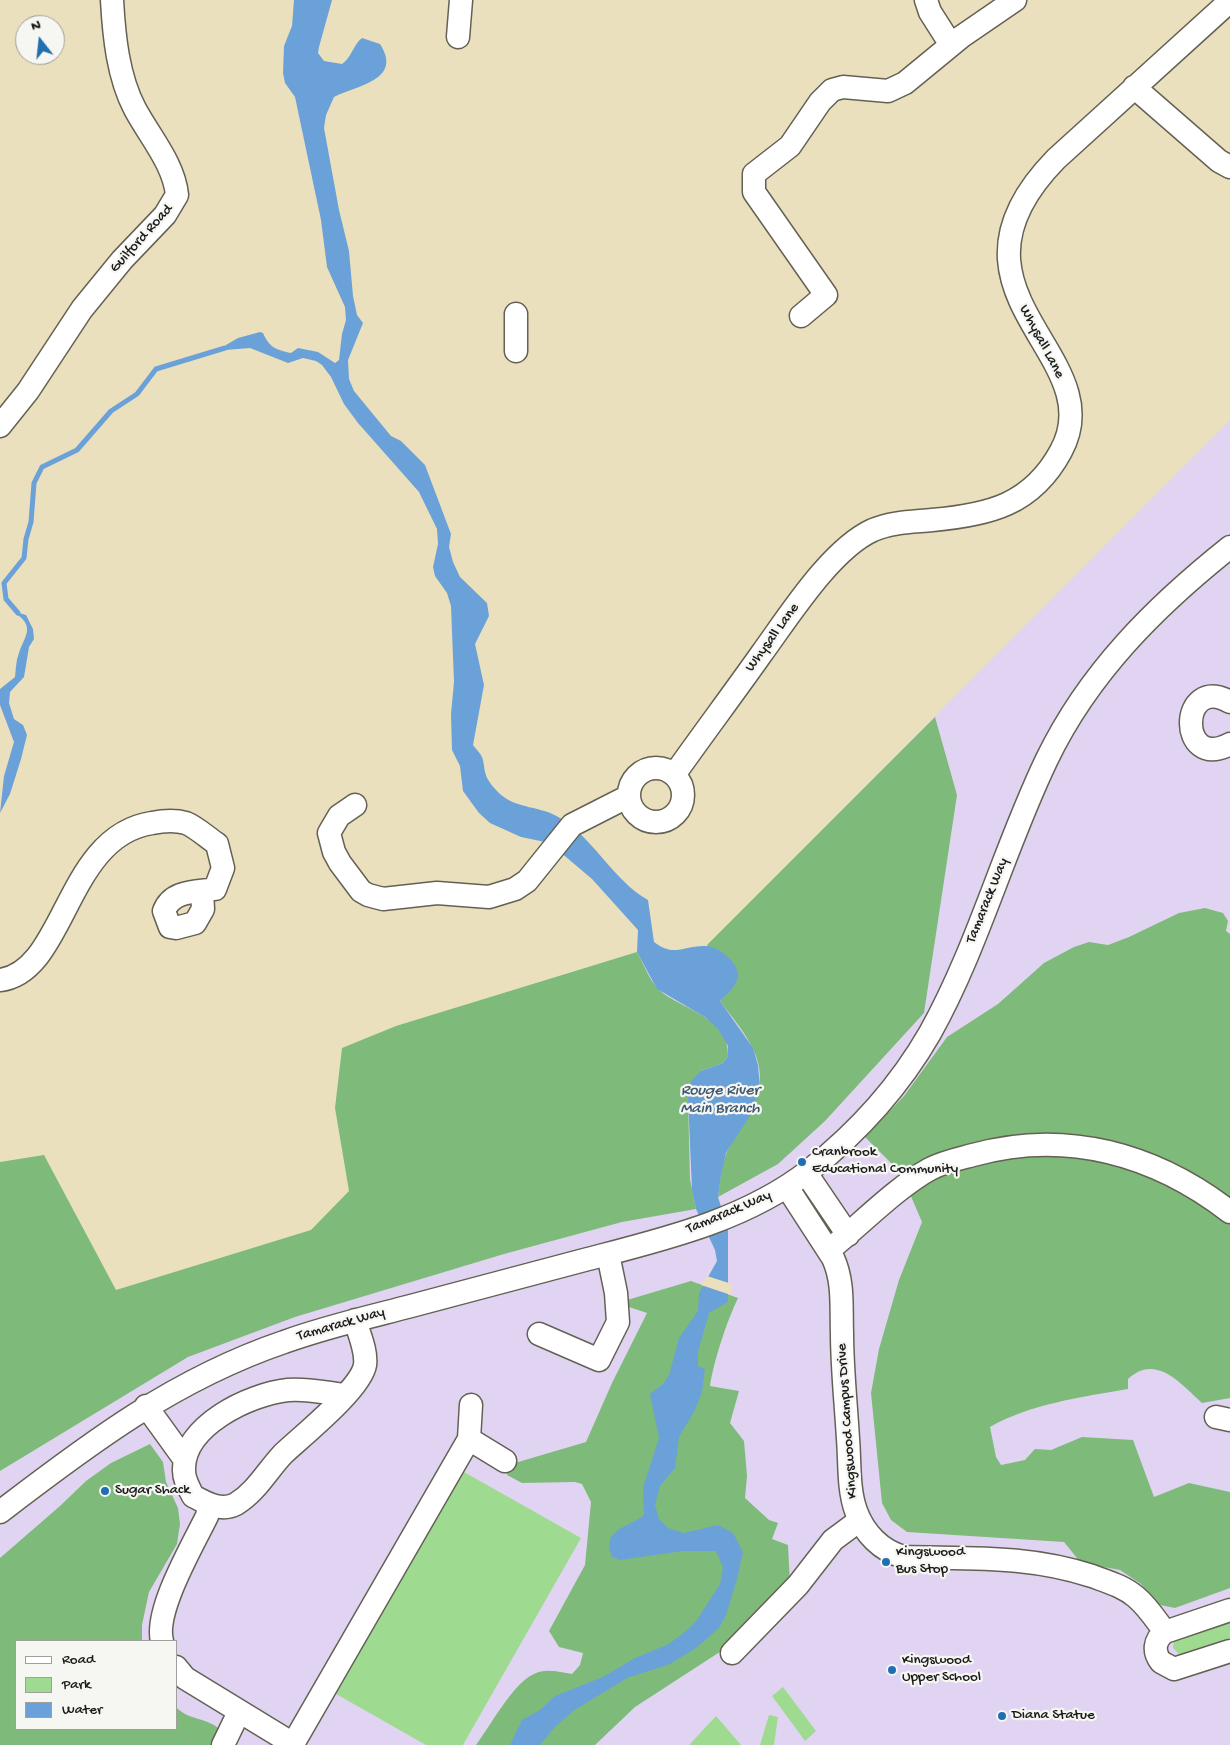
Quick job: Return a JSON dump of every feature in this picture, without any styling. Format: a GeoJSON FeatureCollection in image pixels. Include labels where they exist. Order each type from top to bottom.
{"type":"FeatureCollection","features":[{"type":"Feature","properties":{"kind":"street","name":"Guilford Road"},"geometry":{"type":"LineString","coordinates":[[0,426],[28,391],[87,303],[122,260],[165,215],[177,196],[170,168],[134,108],[126,88],[115,34],[112,0]]}},
{"type":"Feature","properties":{"kind":"street"},"geometry":{"type":"LineString","coordinates":[[458,37],[461,0]]}},
{"type":"Feature","properties":{"kind":"street"},"geometry":{"type":"LineString","coordinates":[[926,0],[930,12],[951,45]]}},
{"type":"Feature","properties":{"kind":"street","name":"Whysall Lane"},"geometry":{"type":"LineString","coordinates":[[674,775],[796,607],[832,563],[854,542],[884,526],[970,517],[992,511],[1027,492],[1055,461],[1070,428],[1068,398],[1061,377],[1028,318],[1013,284],[1009,258],[1011,232],[1022,202],[1040,177],[1134,87],[1230,1]]}},
{"type":"Feature","properties":{"kind":"street"},"geometry":{"type":"LineString","coordinates":[[801,316],[826,295],[754,192],[754,174],[790,146],[820,102],[832,90],[843,87],[888,91],[905,83],[1005,3]]}},
{"type":"Feature","properties":{"kind":"street"},"geometry":{"type":"LineString","coordinates":[[1134,87],[1219,161],[1230,167]]}},
{"type":"Feature","properties":{"kind":"street"},"geometry":{"type":"LineString","coordinates":[[516,314],[516,351]]}},
{"type":"Feature","properties":{"kind":"street","name":"Tamarack Way"},"geometry":{"type":"LineString","coordinates":[[0,1512],[87,1445],[146,1406],[202,1376],[257,1352],[355,1320],[677,1235],[745,1210],[787,1187],[806,1173],[872,1113],[907,1070],[930,1032],[958,974],[1048,758],[1087,692],[1123,644],[1156,609],[1230,547]]}},
{"type":"Feature","properties":{"kind":"street"},"geometry":{"type":"LineString","coordinates":[[1230,702],[1216,697],[1201,701],[1195,707],[1189,722],[1194,737],[1206,747],[1222,748],[1230,744]]}},
{"type":"Feature","properties":{"kind":"street"},"geometry":{"type":"LineString","coordinates":[[658,768],[674,775],[680,781],[683,797],[682,806],[671,819],[663,822],[646,821],[633,810],[630,796],[631,785],[642,773],[658,768]]}},
{"type":"Feature","properties":{"kind":"street"},"geometry":{"type":"LineString","coordinates":[[355,805],[339,816],[329,833],[340,863],[361,891],[383,899],[437,893],[489,897],[515,889],[527,882],[572,825],[630,796]]}},
{"type":"Feature","properties":{"kind":"street"},"geometry":{"type":"LineString","coordinates":[[0,980],[19,974],[30,966],[44,949],[82,877],[99,854],[124,831],[145,824],[165,821],[186,823],[217,844],[222,868],[215,888],[202,891]]}},
{"type":"Feature","properties":{"kind":"street"},"geometry":{"type":"LineString","coordinates":[[829,1250],[912,1181],[932,1168],[992,1149],[1035,1143],[1087,1147],[1142,1163],[1185,1181],[1230,1212]]}},
{"type":"Feature","properties":{"kind":"street"},"geometry":{"type":"LineString","coordinates":[[806,1173],[848,1235]]}},
{"type":"Feature","properties":{"kind":"street","name":"Kingswood Campus Drive"},"geometry":{"type":"LineString","coordinates":[[787,1187],[829,1250],[836,1264],[842,1284],[842,1341],[851,1485],[860,1520],[882,1547],[904,1557],[1024,1560],[1063,1567],[1117,1585],[1143,1604],[1165,1632]]}},
{"type":"Feature","properties":{"kind":"street"},"geometry":{"type":"LineString","coordinates":[[539,1334],[599,1360],[618,1322],[616,1292],[608,1254]]}},
{"type":"Feature","properties":{"kind":"street"},"geometry":{"type":"LineString","coordinates":[[345,1395],[288,1390],[243,1403],[206,1426],[195,1439],[185,1460],[184,1472],[193,1496],[209,1505],[222,1507],[235,1504],[259,1484],[282,1456],[345,1395],[356,1384],[365,1365],[363,1348],[355,1320]]}},
{"type":"Feature","properties":{"kind":"street"},"geometry":{"type":"LineString","coordinates":[[178,1669],[185,1678],[239,1712],[275,1731],[293,1744],[470,1439],[470,1405]]}},
{"type":"Feature","properties":{"kind":"street"},"geometry":{"type":"LineString","coordinates":[[146,1406],[185,1460]]}},
{"type":"Feature","properties":{"kind":"street"},"geometry":{"type":"LineString","coordinates":[[470,1439],[505,1461]]}},
{"type":"Feature","properties":{"kind":"street"},"geometry":{"type":"LineString","coordinates":[[162,1640],[165,1606],[207,1516],[209,1505]]}},
{"type":"Feature","properties":{"kind":"street"},"geometry":{"type":"LineString","coordinates":[[732,1653],[798,1585],[834,1540],[860,1520]]}},
{"type":"Feature","properties":{"kind":"street"},"geometry":{"type":"LineString","coordinates":[[1230,1610],[1165,1632],[1157,1640],[1156,1650],[1161,1662],[1170,1668],[1180,1668],[1230,1651]]}},
{"type":"Feature","properties":{"kind":"street"},"geometry":{"type":"LineString","coordinates":[[223,1745],[239,1712]]}},
{"type":"Feature","properties":{"kind":"shaded area","name":"Cranbrook Educational Community"},"geometry":{"type":"Polygon","coordinates":[[[1230,420],[1230,1745],[0,1745],[0,1396],[406,1262],[342,1062],[707,945],[1230,420]]]}},
{"type":"Feature","properties":{"kind":"green space"},"geometry":{"type":"Polygon","coordinates":[[[935,717],[957,795],[924,1013],[825,1121],[778,1164],[718,1197],[725,1157],[754,1103],[760,1077],[758,1064],[750,1043],[720,1001],[735,984],[707,945],[935,717]]]}},
{"type":"Feature","properties":{"kind":"green space"},"geometry":{"type":"Polygon","coordinates":[[[1205,908],[1223,913],[1228,921],[1226,931],[1230,934],[1230,1398],[1202,1403],[1168,1374],[1148,1369],[1138,1372],[1128,1379],[1128,1389],[1075,1398],[1039,1407],[1022,1412],[990,1427],[996,1457],[1001,1465],[1025,1460],[1035,1449],[1051,1450],[1082,1437],[1133,1440],[1154,1497],[1189,1483],[1230,1492],[1230,1588],[1175,1608],[1160,1605],[1141,1584],[1120,1570],[1081,1563],[1064,1542],[907,1532],[891,1520],[882,1503],[871,1393],[879,1349],[899,1280],[922,1222],[901,1173],[865,1137],[904,1096],[947,1037],[998,1004],[1044,963],[1074,947],[1089,942],[1108,945],[1179,913],[1205,908]]]}},
{"type":"Feature","properties":{"kind":"green space"},"geometry":{"type":"Polygon","coordinates":[[[637,952],[651,980],[659,990],[715,1025],[722,1033],[727,1044],[728,1056],[723,1063],[701,1071],[688,1098],[690,1179],[696,1209],[622,1222],[504,1254],[295,1317],[188,1357],[0,1471],[0,1162],[44,1155],[116,1290],[311,1230],[349,1191],[335,1108],[342,1048],[396,1026],[637,952]]]}},
{"type":"Feature","properties":{"kind":"green space"},"geometry":{"type":"Polygon","coordinates":[[[691,1281],[738,1298],[721,1341],[710,1386],[739,1391],[730,1423],[744,1441],[747,1476],[745,1498],[769,1520],[778,1523],[772,1539],[788,1545],[790,1584],[729,1646],[635,1707],[595,1745],[476,1745],[510,1695],[526,1679],[543,1671],[572,1674],[580,1665],[583,1653],[559,1647],[549,1631],[585,1565],[591,1502],[582,1484],[575,1482],[522,1483],[507,1475],[508,1465],[586,1442],[612,1383],[647,1313],[629,1307],[627,1300],[691,1281]]]}},
{"type":"Feature","properties":{"kind":"green space"},"geometry":{"type":"Polygon","coordinates":[[[150,1444],[163,1462],[166,1482],[178,1508],[180,1524],[177,1544],[149,1592],[142,1625],[142,1640],[15,1640],[15,1730],[178,1730],[178,1709],[187,1715],[210,1723],[220,1730],[217,1745],[0,1745],[0,1558],[86,1481],[111,1463],[150,1444]]]}},
{"type":"Feature","properties":{"kind":"green space"},"geometry":{"type":"Polygon","coordinates":[[[464,1472],[581,1538],[463,1745],[426,1745],[336,1694],[464,1472]]]}},
{"type":"Feature","properties":{"kind":"green space"},"geometry":{"type":"Polygon","coordinates":[[[1230,1618],[1230,1638],[1185,1654],[1179,1654],[1173,1648],[1174,1640],[1230,1618]]]}},
{"type":"Feature","properties":{"kind":"green space"},"geometry":{"type":"Polygon","coordinates":[[[783,1687],[816,1731],[805,1741],[772,1696],[783,1687]]]}},
{"type":"Feature","properties":{"kind":"green space"},"geometry":{"type":"Polygon","coordinates":[[[769,1715],[778,1717],[774,1745],[760,1745],[769,1715]]]}},
{"type":"Feature","properties":{"kind":"green space"},"geometry":{"type":"Polygon","coordinates":[[[716,1716],[741,1745],[689,1745],[716,1716]]]}},
{"type":"Feature","properties":{"kind":"water","name":"Rouge River Main Branch"},"geometry":{"type":"Polygon","coordinates":[[[294,0],[332,0],[318,53],[324,61],[342,64],[362,38],[380,44],[386,56],[386,66],[375,80],[334,97],[326,115],[324,128],[339,210],[349,251],[353,296],[357,315],[363,323],[348,360],[349,379],[354,391],[391,436],[401,441],[425,465],[451,534],[449,547],[453,562],[460,577],[487,603],[489,616],[475,644],[484,685],[473,745],[482,757],[486,775],[493,787],[506,799],[553,814],[572,827],[584,837],[624,882],[648,900],[654,942],[661,947],[673,950],[706,946],[716,949],[727,956],[735,966],[738,976],[731,990],[720,1001],[753,1048],[758,1065],[760,1088],[751,1114],[726,1153],[718,1197],[728,1229],[728,1302],[709,1313],[698,1352],[698,1366],[705,1369],[702,1392],[695,1410],[679,1437],[675,1468],[660,1486],[655,1505],[659,1519],[668,1528],[684,1533],[718,1525],[733,1533],[743,1552],[726,1615],[719,1628],[696,1648],[670,1664],[627,1678],[573,1711],[555,1727],[540,1745],[510,1745],[522,1720],[540,1710],[555,1696],[603,1677],[635,1658],[669,1644],[697,1620],[720,1584],[723,1567],[716,1551],[683,1551],[620,1560],[612,1557],[609,1548],[610,1540],[618,1530],[644,1515],[643,1488],[659,1438],[650,1394],[663,1384],[669,1375],[679,1338],[698,1311],[699,1293],[717,1261],[715,1250],[696,1209],[692,1190],[688,1098],[691,1081],[701,1071],[723,1063],[728,1056],[728,1046],[718,1029],[705,1017],[657,989],[637,952],[638,930],[592,879],[550,843],[521,837],[490,823],[479,813],[463,791],[460,766],[452,750],[451,714],[454,682],[451,606],[447,593],[435,576],[433,567],[438,544],[437,529],[419,492],[358,423],[344,404],[331,377],[322,365],[316,361],[303,358],[288,363],[250,348],[225,350],[226,345],[238,338],[260,332],[263,333],[271,345],[281,351],[291,353],[298,348],[318,352],[335,363],[339,360],[342,334],[346,320],[345,307],[327,267],[321,220],[295,97],[285,83],[283,73],[284,46],[292,26],[294,0]]]}},
{"type":"Feature","properties":{"kind":"water"},"geometry":{"type":"Polygon","coordinates":[[[19,613],[26,615],[33,629],[34,639],[29,647],[24,677],[10,692],[9,703],[14,719],[23,725],[27,735],[10,794],[0,813],[4,776],[14,742],[0,705],[0,689],[15,677],[18,656],[27,633],[26,624],[18,615],[19,613]]]}},
{"type":"Feature","properties":{"kind":"pier"},"geometry":{"type":"Polygon","coordinates":[[[707,1276],[732,1284],[731,1295],[701,1285],[707,1276]]]}},
{"type":"Feature","properties":{"kind":"waterway"},"geometry":{"type":"LineString","coordinates":[[18,613],[6,599],[4,583],[24,558],[26,539],[31,522],[34,483],[42,467],[77,450],[111,411],[137,394],[156,369],[225,348]]}},
{"type":"Feature","properties":{"kind":"place","name":"Cranbrook Educational Community"},"geometry":{"type":"Point","coordinates":[802,1162]}},
{"type":"Feature","properties":{"kind":"place","name":"Sugar Shack"},"geometry":{"type":"Point","coordinates":[105,1491]}},
{"type":"Feature","properties":{"kind":"place","name":"Kingswood Bus Stop"},"geometry":{"type":"Point","coordinates":[886,1562]}},
{"type":"Feature","properties":{"kind":"place","name":"Kingswood Upper School"},"geometry":{"type":"Point","coordinates":[892,1670]}},
{"type":"Feature","properties":{"kind":"place","name":"Diana Statue"},"geometry":{"type":"Point","coordinates":[1002,1716]}}]}
